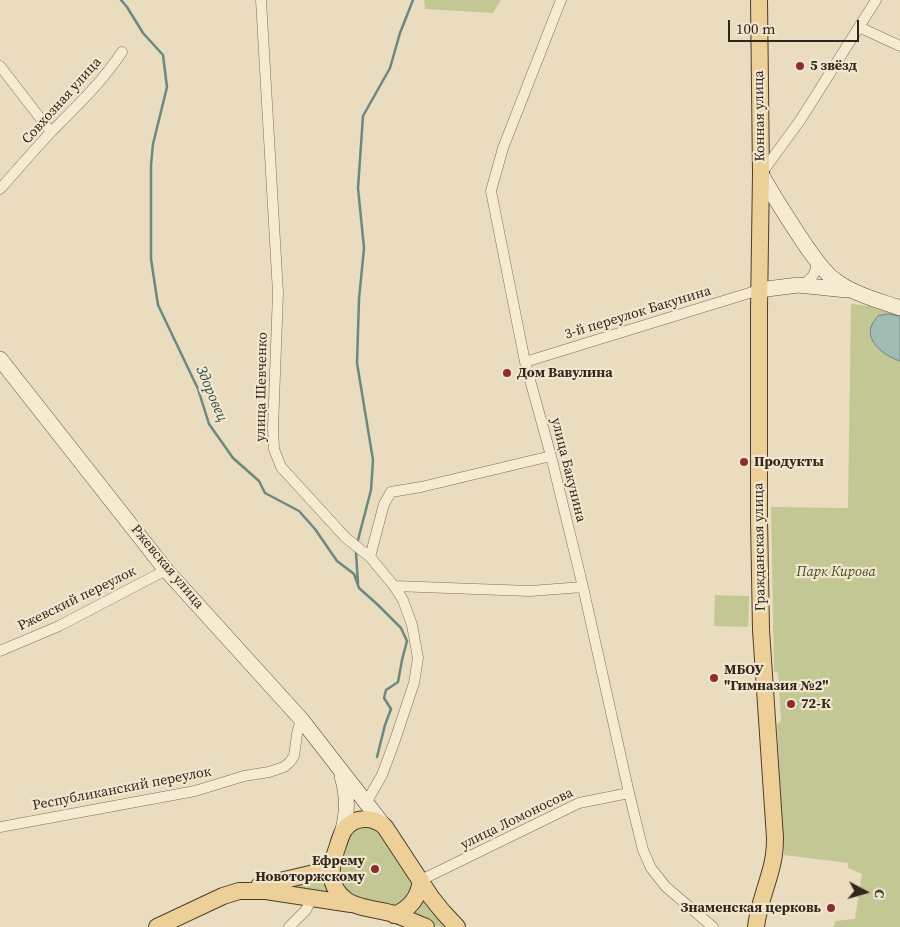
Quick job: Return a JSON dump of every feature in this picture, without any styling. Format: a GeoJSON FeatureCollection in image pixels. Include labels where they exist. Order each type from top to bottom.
{"type":"FeatureCollection","features":[{"type":"Feature","properties":{"kind":"main road","name":"Конная улица"},"geometry":{"type":"LineString","coordinates":[[759,0],[761,174],[779,206],[816,259],[831,277],[850,290]]}},
{"type":"Feature","properties":{"kind":"main road","name":"Гражданская улица"},"geometry":{"type":"LineString","coordinates":[[754,924],[772,867],[775,838],[761,630],[759,290],[761,174]]}},
{"type":"Feature","properties":{"kind":"main road","name":"Конная улица"},"geometry":{"type":"LineString","coordinates":[[759,290],[798,285],[850,290],[900,308]]}},
{"type":"Feature","properties":{"kind":"main road","name":"Ржевская улица"},"geometry":{"type":"LineString","coordinates":[[0,359],[166,570],[301,719],[385,827]]}},
{"type":"Feature","properties":{"kind":"main road","name":"Ржевская улица"},"geometry":{"type":"LineString","coordinates":[[340,770],[347,800],[346,818],[341,836]]}},
{"type":"Feature","properties":{"kind":"main road"},"geometry":{"type":"LineString","coordinates":[[352,904],[341,896],[334,884],[331,870],[334,857],[341,836],[348,826],[362,819],[374,820],[385,827],[437,905],[458,927]]}},
{"type":"Feature","properties":{"kind":"main road"},"geometry":{"type":"LineString","coordinates":[[157,927],[223,896],[314,873],[327,865],[334,857]]}},
{"type":"Feature","properties":{"kind":"main road"},"geometry":{"type":"LineString","coordinates":[[394,914],[405,910],[413,902],[419,892],[421,880]]}},
{"type":"Feature","properties":{"kind":"main road"},"geometry":{"type":"LineString","coordinates":[[239,891],[266,891],[352,904],[394,914],[426,927]]}},
{"type":"Feature","properties":{"kind":"street","name":"улица Шевченко"},"geometry":{"type":"LineString","coordinates":[[261,0],[278,293],[273,428],[274,449],[281,467],[346,538],[370,556],[394,586],[403,600],[412,625],[418,658],[414,683],[395,740],[382,775],[366,803]]}},
{"type":"Feature","properties":{"kind":"street","name":"улица Бакунина"},"geometry":{"type":"LineString","coordinates":[[561,0],[503,148],[491,190],[525,362],[551,456],[583,587],[643,850],[651,868],[666,887],[713,927]]}},
{"type":"Feature","properties":{"kind":"street"},"geometry":{"type":"LineString","coordinates":[[761,174],[801,119],[876,0]]}},
{"type":"Feature","properties":{"kind":"street"},"geometry":{"type":"LineString","coordinates":[[859,27],[900,46]]}},
{"type":"Feature","properties":{"kind":"street","name":"Совхозная улица"},"geometry":{"type":"LineString","coordinates":[[0,189],[51,132],[97,85],[122,52]]}},
{"type":"Feature","properties":{"kind":"street"},"geometry":{"type":"LineString","coordinates":[[0,66],[51,132]]}},
{"type":"Feature","properties":{"kind":"street"},"geometry":{"type":"LineString","coordinates":[[760,213],[769,207],[779,206]]}},
{"type":"Feature","properties":{"kind":"street"},"geometry":{"type":"LineString","coordinates":[[798,285],[808,282],[814,274],[816,259]]}},
{"type":"Feature","properties":{"kind":"street","name":"3-й переулок Бакунина"},"geometry":{"type":"LineString","coordinates":[[525,362],[759,290]]}},
{"type":"Feature","properties":{"kind":"street"},"geometry":{"type":"LineString","coordinates":[[370,556],[384,504],[391,492],[421,487],[551,456]]}},
{"type":"Feature","properties":{"kind":"street","name":"Ржевский переулок"},"geometry":{"type":"LineString","coordinates":[[0,651],[59,626],[166,570]]}},
{"type":"Feature","properties":{"kind":"street"},"geometry":{"type":"LineString","coordinates":[[394,586],[530,591],[583,587]]}},
{"type":"Feature","properties":{"kind":"street","name":"Республиканский переулок"},"geometry":{"type":"LineString","coordinates":[[0,827],[195,791],[244,776],[269,772],[284,767],[294,756],[301,719]]}},
{"type":"Feature","properties":{"kind":"street","name":"улица Ломоносова"},"geometry":{"type":"LineString","coordinates":[[421,880],[579,803],[629,793]]}},
{"type":"Feature","properties":{"kind":"street"},"geometry":{"type":"LineString","coordinates":[[289,927],[306,910],[312,898]]}},
{"type":"Feature","properties":{"kind":"green space"},"geometry":{"type":"Polygon","coordinates":[[[424,0],[501,0],[493,13],[425,9],[424,0]]]}},
{"type":"Feature","properties":{"kind":"green space","name":"Парк Кирова"},"geometry":{"type":"Polygon","coordinates":[[[851,304],[889,308],[900,312],[900,927],[834,927],[835,921],[855,919],[862,874],[848,868],[848,863],[784,855],[777,724],[781,721],[778,673],[774,671],[771,507],[848,508],[851,304]]]}},
{"type":"Feature","properties":{"kind":"green space"},"geometry":{"type":"Polygon","coordinates":[[[715,595],[749,596],[748,627],[714,626],[715,595]]]}},
{"type":"Feature","properties":{"kind":"green space"},"geometry":{"type":"Polygon","coordinates":[[[357,825],[375,826],[406,869],[413,885],[411,896],[395,906],[350,897],[336,876],[345,837],[357,825]]]}},
{"type":"Feature","properties":{"kind":"green space"},"geometry":{"type":"Polygon","coordinates":[[[327,874],[331,895],[296,885],[327,874]]]}},
{"type":"Feature","properties":{"kind":"green space"},"geometry":{"type":"Polygon","coordinates":[[[424,900],[446,927],[431,924],[409,910],[424,900]]]}},
{"type":"Feature","properties":{"kind":"water"},"geometry":{"type":"Polygon","coordinates":[[[888,314],[900,316],[900,361],[884,353],[875,344],[870,333],[871,327],[878,316],[888,314]]]}},
{"type":"Feature","properties":{"kind":"waterway","name":"Здоровец"},"geometry":{"type":"LineString","coordinates":[[121,0],[143,33],[163,55],[167,87],[153,144],[151,165],[151,259],[158,305],[198,389],[209,424],[233,458],[259,481],[265,493],[299,511],[315,529],[337,561],[354,574],[359,588],[401,628],[407,641],[398,682],[386,690],[384,698],[391,709],[377,757]]}},
{"type":"Feature","properties":{"kind":"waterway"},"geometry":{"type":"LineString","coordinates":[[358,540],[371,490],[373,460],[357,363],[359,299],[364,248],[358,188],[363,116],[390,68],[400,33],[413,0]]}},
{"type":"Feature","properties":{"kind":"waterway"},"geometry":{"type":"LineString","coordinates":[[356,553],[358,583]]}},
{"type":"Feature","properties":{"kind":"place","name":"5 звёзд"},"geometry":{"type":"Point","coordinates":[800,66]}},
{"type":"Feature","properties":{"kind":"place","name":"Дом Вавулина"},"geometry":{"type":"Point","coordinates":[507,373]}},
{"type":"Feature","properties":{"kind":"place","name":"Продукты"},"geometry":{"type":"Point","coordinates":[744,462]}},
{"type":"Feature","properties":{"kind":"place","name":"МБОУ \"Гимназия №2\""},"geometry":{"type":"Point","coordinates":[714,678]}},
{"type":"Feature","properties":{"kind":"place","name":"72-К"},"geometry":{"type":"Point","coordinates":[791,704]}},
{"type":"Feature","properties":{"kind":"place","name":"Ефрему Новоторжскому"},"geometry":{"type":"Point","coordinates":[375,869]}},
{"type":"Feature","properties":{"kind":"place","name":"Знаменская церковь"},"geometry":{"type":"Point","coordinates":[831,908]}}]}
